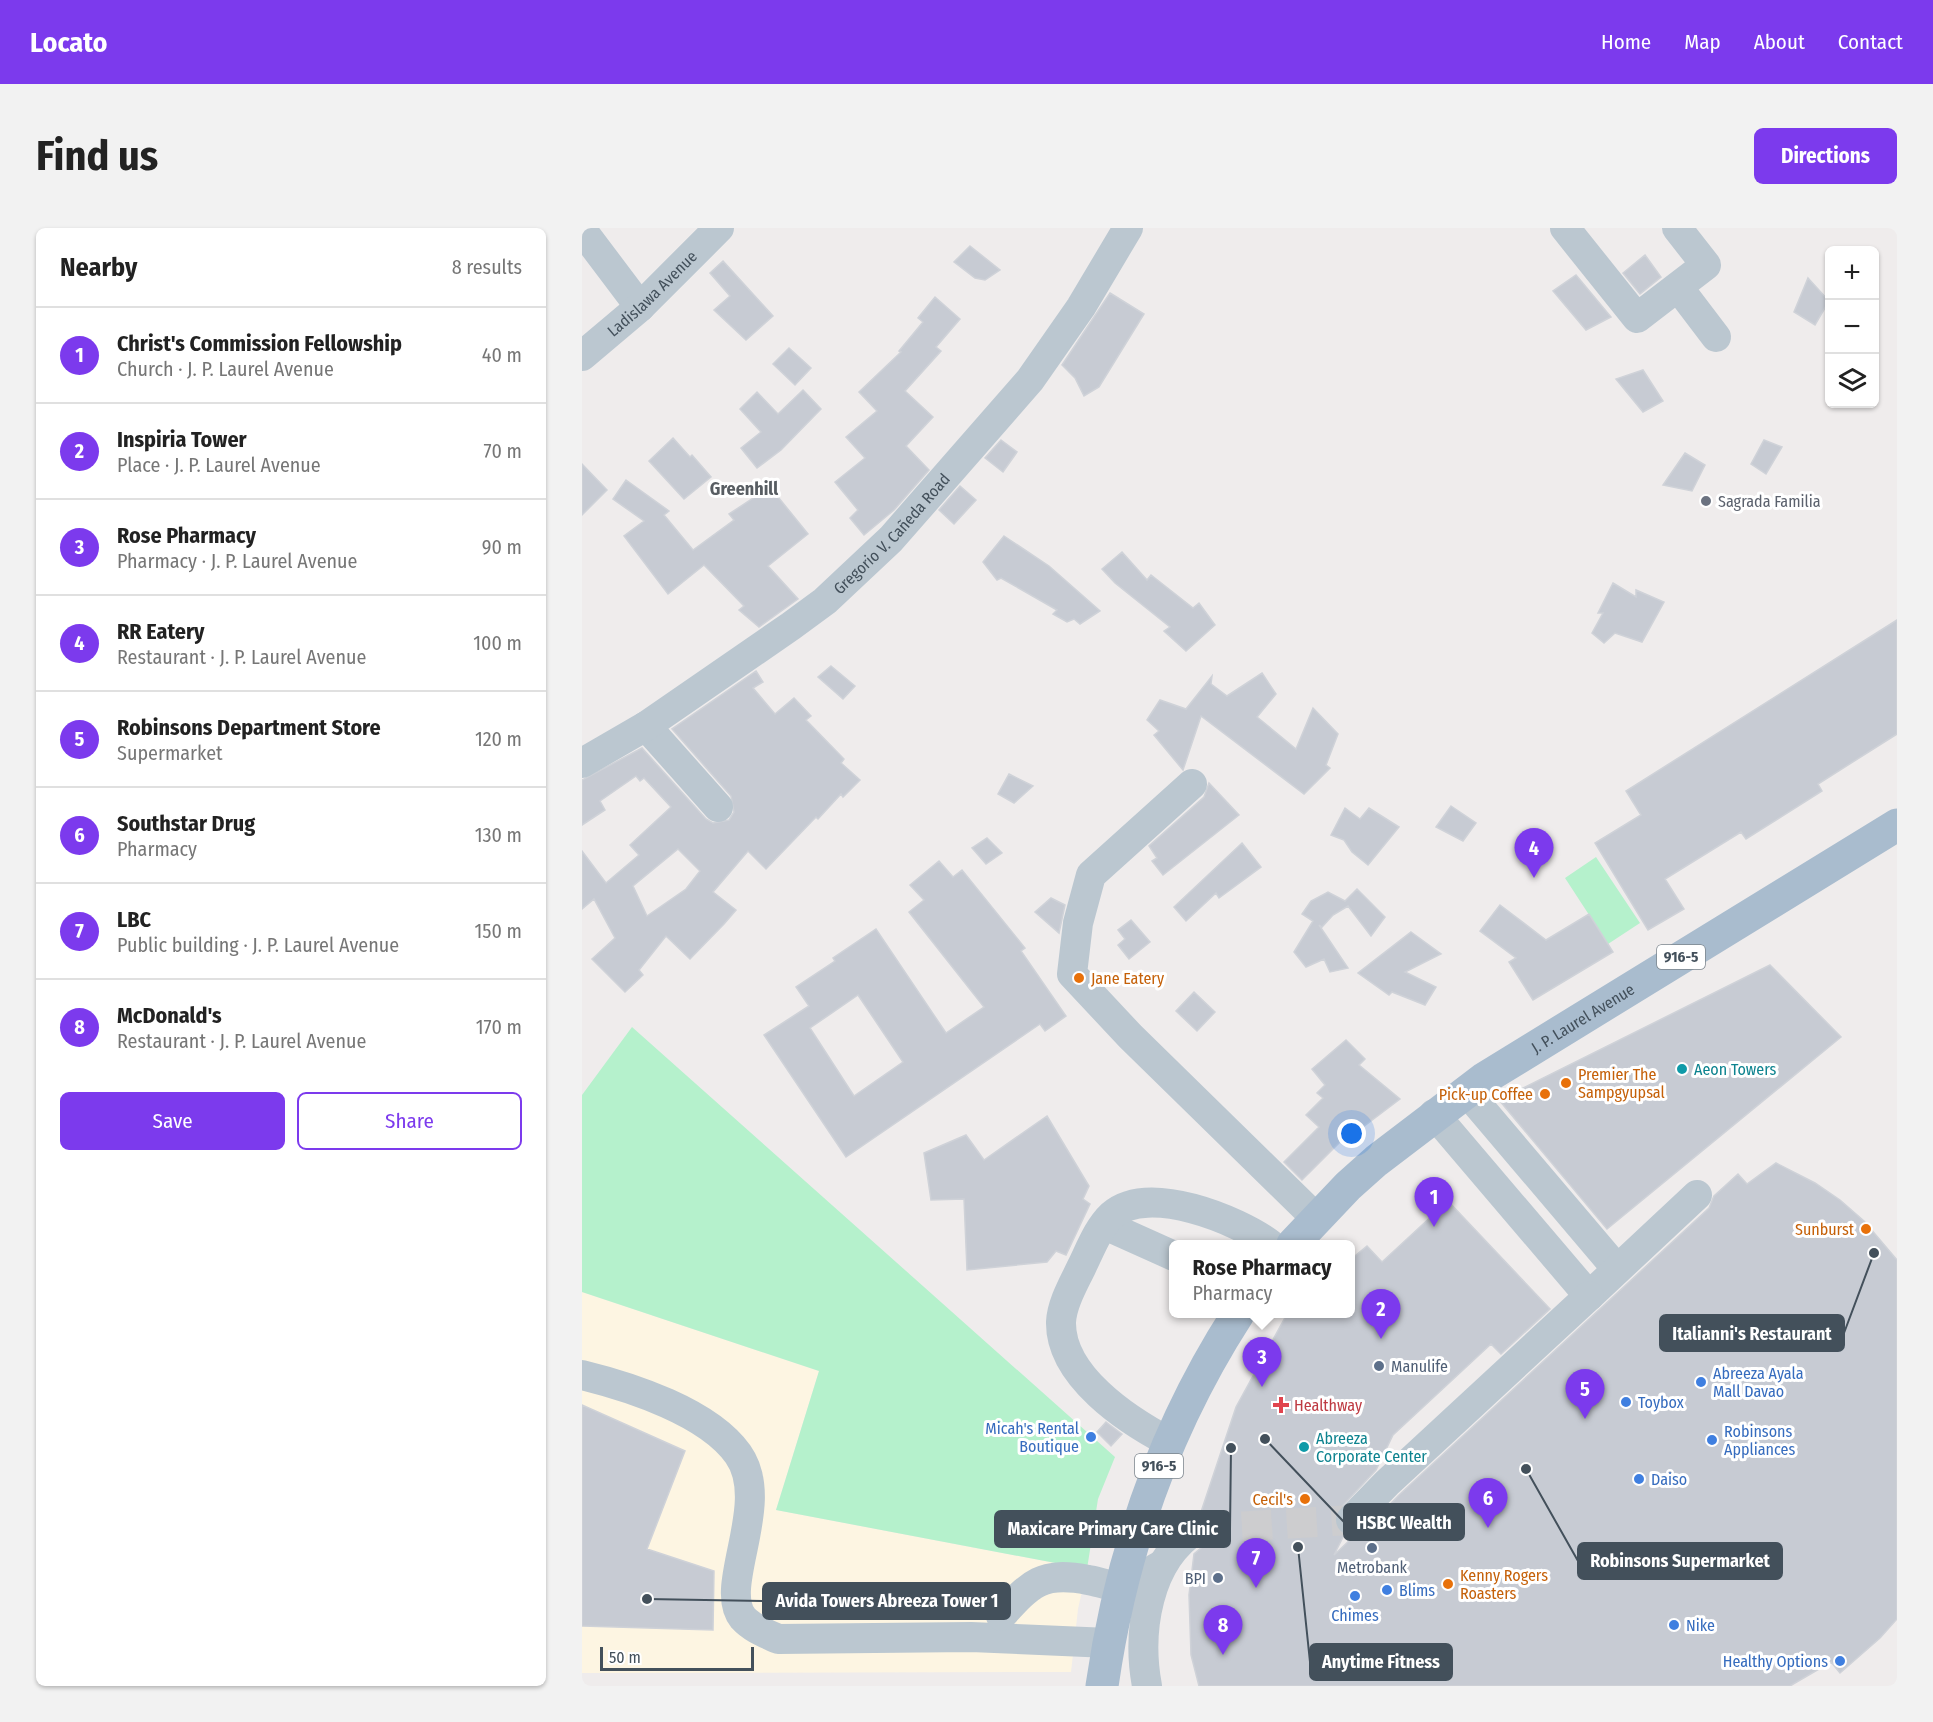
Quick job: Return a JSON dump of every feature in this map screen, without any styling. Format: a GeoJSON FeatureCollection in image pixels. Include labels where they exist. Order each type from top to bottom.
{"type":"FeatureCollection","features":[{"type":"Feature","properties":{"kind":"main road","name":"J. P. Laurel Avenue"},"geometry":{"type":"LineString","coordinates":[[1298,1240],[1376,1161],[1450,1102],[1893,834]]}},
{"type":"Feature","properties":{"kind":"main road","name":"916-5"},"geometry":{"type":"LineString","coordinates":[[1102,1686],[1120,1586],[1155,1475],[1190,1394],[1236,1318]]}},
{"type":"Feature","properties":{"kind":"street","name":"Ladislawa Avenue"},"geometry":{"type":"LineString","coordinates":[[582,356],[640,308],[719,228]]}},
{"type":"Feature","properties":{"kind":"street","name":"Gregorio V. Cañeda Road"},"geometry":{"type":"LineString","coordinates":[[582,763],[645,726],[825,601],[891,538],[1030,380],[1075,316],[1128,228]]}},
{"type":"Feature","properties":{"kind":"street"},"geometry":{"type":"LineString","coordinates":[[1565,228],[1637,318],[1706,265],[1677,228]]}},
{"type":"Feature","properties":{"kind":"street"},"geometry":{"type":"LineString","coordinates":[[582,230],[640,308]]}},
{"type":"Feature","properties":{"kind":"street"},"geometry":{"type":"LineString","coordinates":[[1678,287],[1716,337]]}},
{"type":"Feature","properties":{"kind":"street"},"geometry":{"type":"LineString","coordinates":[[645,726],[718,807]]}},
{"type":"Feature","properties":{"kind":"street"},"geometry":{"type":"LineString","coordinates":[[1191,784],[1091,875],[1078,923],[1072,974],[1144,1050],[1317,1219]]}},
{"type":"Feature","properties":{"kind":"street"},"geometry":{"type":"LineString","coordinates":[[1450,1102],[1516,1179]]}},
{"type":"Feature","properties":{"kind":"street"},"geometry":{"type":"LineString","coordinates":[[1450,1102],[1617,1269]]}},
{"type":"Feature","properties":{"kind":"street"},"geometry":{"type":"LineString","coordinates":[[1450,1102],[1589,1296]]}},
{"type":"Feature","properties":{"kind":"street"},"geometry":{"type":"LineString","coordinates":[[1351,1520],[1697,1195]]}},
{"type":"Feature","properties":{"kind":"street"},"geometry":{"type":"LineString","coordinates":[[1169,1442],[1140,1427],[1090,1384],[1068,1356],[1061,1320],[1069,1294],[1113,1214],[1138,1204],[1176,1206],[1242,1225],[1263,1240]]}},
{"type":"Feature","properties":{"kind":"street"},"geometry":{"type":"LineString","coordinates":[[1105,1225],[1169,1254]]}},
{"type":"Feature","properties":{"kind":"street"},"geometry":{"type":"LineString","coordinates":[[582,1375],[672,1407],[716,1430],[739,1455],[745,1470],[752,1508],[735,1597],[742,1616],[758,1630],[778,1639],[970,1636],[1110,1637],[1142,1686]]}},
{"type":"Feature","properties":{"kind":"street"},"geometry":{"type":"LineString","coordinates":[[1147,1686],[1143,1651],[1145,1628],[1154,1585],[1162,1565],[1178,1543],[1197,1529]]}},
{"type":"Feature","properties":{"kind":"street"},"geometry":{"type":"LineString","coordinates":[[1001,1616],[1023,1591],[1036,1581],[1050,1576],[1071,1576],[1120,1586],[1162,1565]]}},
{"type":"Feature","properties":{"kind":"shaded area"},"geometry":{"type":"Polygon","coordinates":[[[582,1292],[819,1371],[776,1510],[1087,1569],[1078,1609],[1071,1672],[582,1673],[582,1292]]]}},
{"type":"Feature","properties":{"kind":"green space"},"geometry":{"type":"Polygon","coordinates":[[[1596,857],[1640,923],[1608,944],[1565,878],[1596,857]]]}},
{"type":"Feature","properties":{"kind":"green space"},"geometry":{"type":"Polygon","coordinates":[[[632,1027],[1115,1457],[1098,1499],[1087,1569],[776,1510],[819,1371],[582,1292],[582,1095],[632,1027]]]}},
{"type":"Feature","properties":{"kind":"building"},"geometry":{"type":"Polygon","coordinates":[[[970,246],[1000,270],[985,280],[975,278],[954,262],[970,246]]]}},
{"type":"Feature","properties":{"kind":"building"},"geometry":{"type":"Polygon","coordinates":[[[1645,255],[1661,277],[1640,294],[1623,273],[1645,255]]]}},
{"type":"Feature","properties":{"kind":"building"},"geometry":{"type":"Polygon","coordinates":[[[723,261],[773,316],[746,340],[714,310],[730,296],[710,273],[723,261]]]}},
{"type":"Feature","properties":{"kind":"building"},"geometry":{"type":"Polygon","coordinates":[[[1576,275],[1611,317],[1586,330],[1553,291],[1576,275]]]}},
{"type":"Feature","properties":{"kind":"building"},"geometry":{"type":"Polygon","coordinates":[[[1808,278],[1825,297],[1825,308],[1815,325],[1794,312],[1808,278]]]}},
{"type":"Feature","properties":{"kind":"building"},"geometry":{"type":"Polygon","coordinates":[[[1110,293],[1144,314],[1099,387],[1084,396],[1075,378],[1062,365],[1110,293]]]}},
{"type":"Feature","properties":{"kind":"building"},"geometry":{"type":"Polygon","coordinates":[[[935,297],[960,319],[936,347],[941,351],[905,391],[933,417],[906,446],[929,470],[894,510],[864,535],[850,518],[858,510],[835,482],[865,458],[846,437],[877,411],[859,392],[901,352],[899,351],[923,322],[918,318],[935,297]]]}},
{"type":"Feature","properties":{"kind":"building"},"geometry":{"type":"Polygon","coordinates":[[[789,348],[811,368],[795,385],[773,364],[789,348]]]}},
{"type":"Feature","properties":{"kind":"building"},"geometry":{"type":"Polygon","coordinates":[[[1643,370],[1663,401],[1643,412],[1616,379],[1643,370]]]}},
{"type":"Feature","properties":{"kind":"building"},"geometry":{"type":"Polygon","coordinates":[[[803,390],[821,409],[781,450],[757,468],[741,448],[761,432],[740,409],[757,392],[778,414],[803,390]]]}},
{"type":"Feature","properties":{"kind":"building"},"geometry":{"type":"Polygon","coordinates":[[[673,438],[711,477],[684,499],[649,461],[673,438]]]}},
{"type":"Feature","properties":{"kind":"building"},"geometry":{"type":"Polygon","coordinates":[[[1001,440],[1017,452],[1003,472],[985,458],[1001,440]]]}},
{"type":"Feature","properties":{"kind":"building"},"geometry":{"type":"Polygon","coordinates":[[[1764,440],[1782,447],[1766,474],[1751,464],[1764,440]]]}},
{"type":"Feature","properties":{"kind":"building"},"geometry":{"type":"Polygon","coordinates":[[[1685,453],[1705,465],[1692,491],[1663,485],[1685,453]]]}},
{"type":"Feature","properties":{"kind":"building"},"geometry":{"type":"Polygon","coordinates":[[[582,464],[607,490],[582,515],[582,464]]]}},
{"type":"Feature","properties":{"kind":"building"},"geometry":{"type":"Polygon","coordinates":[[[626,480],[669,511],[664,515],[693,550],[734,520],[729,514],[770,487],[808,534],[768,566],[798,599],[759,627],[739,610],[744,606],[704,565],[668,594],[624,536],[644,521],[613,499],[626,480]]]}},
{"type":"Feature","properties":{"kind":"building"},"geometry":{"type":"Polygon","coordinates":[[[960,486],[976,500],[954,524],[939,510],[960,486]]]}},
{"type":"Feature","properties":{"kind":"building"},"geometry":{"type":"Polygon","coordinates":[[[1004,536],[1049,566],[1100,611],[1080,624],[1074,619],[1067,622],[1053,614],[1057,610],[1001,578],[997,580],[983,562],[1004,536]]]}},
{"type":"Feature","properties":{"kind":"building"},"geometry":{"type":"Polygon","coordinates":[[[1122,552],[1147,580],[1151,575],[1193,608],[1199,603],[1215,625],[1186,651],[1164,631],[1170,627],[1115,583],[1102,569],[1122,552]]]}},
{"type":"Feature","properties":{"kind":"building"},"geometry":{"type":"Polygon","coordinates":[[[1613,583],[1636,597],[1636,590],[1664,602],[1642,642],[1615,633],[1604,643],[1592,633],[1603,613],[1598,613],[1613,583]]]}},
{"type":"Feature","properties":{"kind":"building"},"geometry":{"type":"Polygon","coordinates":[[[1897,620],[1897,734],[1818,784],[1822,791],[1746,839],[1741,832],[1665,879],[1684,909],[1648,930],[1595,843],[1641,815],[1626,791],[1897,620]]]}},
{"type":"Feature","properties":{"kind":"building"},"geometry":{"type":"Polygon","coordinates":[[[831,666],[855,686],[843,699],[818,677],[831,666]]]}},
{"type":"Feature","properties":{"kind":"building"},"geometry":{"type":"Polygon","coordinates":[[[756,671],[763,682],[753,688],[775,714],[794,698],[811,716],[806,720],[844,759],[841,763],[860,780],[843,797],[841,794],[818,819],[816,817],[766,869],[748,851],[713,892],[736,910],[724,924],[690,959],[666,936],[639,970],[643,975],[625,992],[592,959],[615,938],[594,899],[582,909],[582,851],[606,883],[639,855],[630,845],[671,807],[644,778],[640,781],[636,776],[600,801],[605,810],[582,825],[582,780],[642,748],[706,819],[713,823],[729,820],[734,812],[731,796],[672,729],[756,671]],[[678,849],[633,886],[647,916],[686,889],[700,871],[678,849]]]}},
{"type":"Feature","properties":{"kind":"building"},"geometry":{"type":"Polygon","coordinates":[[[1262,673],[1276,694],[1257,717],[1296,749],[1313,708],[1338,734],[1326,765],[1330,768],[1304,794],[1201,716],[1183,770],[1154,735],[1159,731],[1147,720],[1160,700],[1186,709],[1212,676],[1211,684],[1227,696],[1262,673]]]}},
{"type":"Feature","properties":{"kind":"building"},"geometry":{"type":"Polygon","coordinates":[[[1009,774],[1033,786],[1014,803],[998,794],[1009,774]]]}},
{"type":"Feature","properties":{"kind":"building"},"geometry":{"type":"Polygon","coordinates":[[[1209,783],[1239,815],[1163,875],[1152,861],[1157,858],[1149,846],[1204,797],[1209,783]]]}},
{"type":"Feature","properties":{"kind":"building"},"geometry":{"type":"Polygon","coordinates":[[[1451,806],[1476,823],[1463,841],[1436,827],[1451,806]]]}},
{"type":"Feature","properties":{"kind":"building"},"geometry":{"type":"Polygon","coordinates":[[[1345,808],[1360,819],[1369,808],[1399,827],[1368,865],[1352,852],[1344,840],[1331,835],[1345,808]]]}},
{"type":"Feature","properties":{"kind":"building"},"geometry":{"type":"Polygon","coordinates":[[[987,838],[1002,853],[986,864],[972,848],[987,838]]]}},
{"type":"Feature","properties":{"kind":"building"},"geometry":{"type":"Polygon","coordinates":[[[1242,843],[1261,867],[1219,898],[1216,893],[1186,921],[1174,907],[1242,843]]]}},
{"type":"Feature","properties":{"kind":"building"},"geometry":{"type":"Polygon","coordinates":[[[939,861],[953,877],[962,870],[1025,948],[1021,951],[1066,1016],[1045,1031],[1040,1024],[846,1157],[764,1035],[809,1006],[796,987],[835,961],[833,958],[876,929],[946,1033],[984,1007],[909,912],[924,900],[910,885],[939,861]],[[858,995],[810,1028],[854,1096],[903,1062],[858,995]]]}},
{"type":"Feature","properties":{"kind":"building"},"geometry":{"type":"Polygon","coordinates":[[[1357,889],[1385,917],[1371,936],[1348,906],[1333,915],[1322,927],[1319,925],[1348,968],[1330,972],[1324,959],[1306,967],[1294,952],[1313,921],[1302,914],[1311,901],[1328,892],[1345,901],[1357,889]]]}},
{"type":"Feature","properties":{"kind":"building"},"geometry":{"type":"Polygon","coordinates":[[[1051,898],[1065,905],[1059,933],[1035,912],[1051,898]]]}},
{"type":"Feature","properties":{"kind":"building"},"geometry":{"type":"Polygon","coordinates":[[[1500,905],[1546,940],[1589,914],[1613,952],[1533,1000],[1509,962],[1516,958],[1480,931],[1500,905]]]}},
{"type":"Feature","properties":{"kind":"building"},"geometry":{"type":"Polygon","coordinates":[[[1131,920],[1150,942],[1129,959],[1118,945],[1125,939],[1118,930],[1131,920]]]}},
{"type":"Feature","properties":{"kind":"building"},"geometry":{"type":"Polygon","coordinates":[[[1411,932],[1441,954],[1405,972],[1436,987],[1425,1005],[1392,992],[1389,995],[1358,973],[1411,932]]]}},
{"type":"Feature","properties":{"kind":"building","name":"Aeon Towers"},"geometry":{"type":"Polygon","coordinates":[[[1770,965],[1841,1037],[1607,1229],[1499,1100],[1770,965]]]}},
{"type":"Feature","properties":{"kind":"building"},"geometry":{"type":"Polygon","coordinates":[[[1194,992],[1215,1012],[1197,1031],[1176,1011],[1194,992]]]}},
{"type":"Feature","properties":{"kind":"building"},"geometry":{"type":"Polygon","coordinates":[[[1346,1040],[1365,1059],[1359,1065],[1400,1099],[1359,1130],[1356,1126],[1302,1180],[1284,1162],[1319,1127],[1306,1115],[1323,1098],[1317,1093],[1325,1085],[1312,1069],[1346,1040]]]}},
{"type":"Feature","properties":{"kind":"building"},"geometry":{"type":"Polygon","coordinates":[[[1047,1116],[1089,1186],[1083,1199],[1090,1204],[1066,1255],[1056,1251],[1047,1262],[967,1270],[964,1199],[931,1200],[924,1153],[966,1135],[984,1160],[1047,1116]]]}},
{"type":"Feature","properties":{"kind":"building","name":"Abreeza Ayala Mall Davao"},"geometry":{"type":"Polygon","coordinates":[[[1776,1163],[1815,1183],[1840,1200],[1864,1221],[1897,1260],[1897,1619],[1880,1638],[1840,1673],[1831,1662],[1790,1686],[1199,1686],[1191,1655],[1189,1595],[1194,1554],[1208,1542],[1214,1527],[1210,1518],[1201,1512],[1236,1407],[1285,1318],[1355,1318],[1355,1256],[1367,1246],[1382,1262],[1448,1201],[1550,1309],[1501,1354],[1491,1344],[1393,1435],[1376,1470],[1334,1515],[1335,1525],[1344,1535],[1334,1555],[1353,1537],[1363,1532],[1399,1495],[1709,1208],[1714,1196],[1738,1174],[1747,1184],[1776,1163]]]}},
{"type":"Feature","properties":{"kind":"building"},"geometry":{"type":"Polygon","coordinates":[[[582,1405],[685,1451],[647,1549],[714,1571],[713,1630],[582,1626],[582,1405]]]}},
{"type":"Feature","properties":{"kind":"building"},"geometry":{"type":"Polygon","coordinates":[[[1106,1422],[1122,1434],[1111,1446],[1097,1432],[1106,1422]]]}},
{"type":"Feature","properties":{"kind":"tunnel"},"geometry":{"type":"LineString","coordinates":[[1197,1529],[1351,1520]]}},
{"type":"Feature","properties":{"kind":"place","name":"Sagrada Familia"},"geometry":{"type":"Point","coordinates":[1706,501]}},
{"type":"Feature","properties":{"kind":"place","name":"RR Eatery"},"geometry":{"type":"Point","coordinates":[1534,878]}},
{"type":"Feature","properties":{"kind":"place","name":"Jane Eatery"},"geometry":{"type":"Point","coordinates":[1079,978]}},
{"type":"Feature","properties":{"kind":"place","name":"Aeon Towers"},"geometry":{"type":"Point","coordinates":[1682,1069]}},
{"type":"Feature","properties":{"kind":"place","name":"Premier The Sampgyupsal"},"geometry":{"type":"Point","coordinates":[1566,1083]}},
{"type":"Feature","properties":{"kind":"place","name":"Pick-up Coffee"},"geometry":{"type":"Point","coordinates":[1545,1094]}},
{"type":"Feature","properties":{"kind":"place","name":"Christ's Commission Fellowship"},"geometry":{"type":"Point","coordinates":[1434,1227]}},
{"type":"Feature","properties":{"kind":"place","name":"Sunburst"},"geometry":{"type":"Point","coordinates":[1866,1229]}},
{"type":"Feature","properties":{"kind":"place","name":"Italianni's Restaurant"},"geometry":{"type":"Point","coordinates":[1874,1253]}},
{"type":"Feature","properties":{"kind":"place","name":"Inspiria Tower"},"geometry":{"type":"Point","coordinates":[1381,1339]}},
{"type":"Feature","properties":{"kind":"place","name":"Manulife"},"geometry":{"type":"Point","coordinates":[1379,1366]}},
{"type":"Feature","properties":{"kind":"place","name":"Abreeza Ayala Mall Davao"},"geometry":{"type":"Point","coordinates":[1701,1382]}},
{"type":"Feature","properties":{"kind":"place","name":"Rose Pharmacy"},"geometry":{"type":"Point","coordinates":[1262,1387]}},
{"type":"Feature","properties":{"kind":"place","name":"Toybox"},"geometry":{"type":"Point","coordinates":[1626,1402]}},
{"type":"Feature","properties":{"kind":"place","name":"Healthway"},"geometry":{"type":"Point","coordinates":[1281,1405]}},
{"type":"Feature","properties":{"kind":"place","name":"Robinsons Department Store"},"geometry":{"type":"Point","coordinates":[1585,1419]}},
{"type":"Feature","properties":{"kind":"place","name":"Micah's Rental Boutique"},"geometry":{"type":"Point","coordinates":[1091,1437]}},
{"type":"Feature","properties":{"kind":"place","name":"HSBC Wealth"},"geometry":{"type":"Point","coordinates":[1265,1439]}},
{"type":"Feature","properties":{"kind":"place","name":"Robinsons Appliances"},"geometry":{"type":"Point","coordinates":[1712,1440]}},
{"type":"Feature","properties":{"kind":"place","name":"Abreeza Corporate Center"},"geometry":{"type":"Point","coordinates":[1304,1447]}},
{"type":"Feature","properties":{"kind":"place","name":"Maxicare Primary Care Clinic"},"geometry":{"type":"Point","coordinates":[1231,1448]}},
{"type":"Feature","properties":{"kind":"place","name":"Robinsons Supermarket"},"geometry":{"type":"Point","coordinates":[1526,1469]}},
{"type":"Feature","properties":{"kind":"place","name":"Daiso"},"geometry":{"type":"Point","coordinates":[1639,1479]}},
{"type":"Feature","properties":{"kind":"place","name":"Cecil's"},"geometry":{"type":"Point","coordinates":[1305,1499]}},
{"type":"Feature","properties":{"kind":"place","name":"Southstar Drug"},"geometry":{"type":"Point","coordinates":[1488,1528]}},
{"type":"Feature","properties":{"kind":"place","name":"Anytime Fitness"},"geometry":{"type":"Point","coordinates":[1298,1547]}},
{"type":"Feature","properties":{"kind":"place","name":"Metrobank"},"geometry":{"type":"Point","coordinates":[1372,1548]}},
{"type":"Feature","properties":{"kind":"place","name":"BPI"},"geometry":{"type":"Point","coordinates":[1218,1578]}},
{"type":"Feature","properties":{"kind":"place","name":"Kenny Rogers Roasters"},"geometry":{"type":"Point","coordinates":[1448,1584]}},
{"type":"Feature","properties":{"kind":"place","name":"LBC"},"geometry":{"type":"Point","coordinates":[1256,1588]}},
{"type":"Feature","properties":{"kind":"place","name":"Blims"},"geometry":{"type":"Point","coordinates":[1387,1590]}},
{"type":"Feature","properties":{"kind":"place","name":"Chimes"},"geometry":{"type":"Point","coordinates":[1355,1596]}},
{"type":"Feature","properties":{"kind":"place","name":"Avida Towers Abreeza Tower 1"},"geometry":{"type":"Point","coordinates":[647,1599]}},
{"type":"Feature","properties":{"kind":"place","name":"Nike"},"geometry":{"type":"Point","coordinates":[1674,1625]}},
{"type":"Feature","properties":{"kind":"place","name":"McDonald's"},"geometry":{"type":"Point","coordinates":[1223,1655]}},
{"type":"Feature","properties":{"kind":"place","name":"Healthy Options"},"geometry":{"type":"Point","coordinates":[1840,1661]}},
{"type":"Feature","properties":{"kind":"district","name":"Greenhill"},"geometry":{"type":"Point","coordinates":[744,489]}}]}
